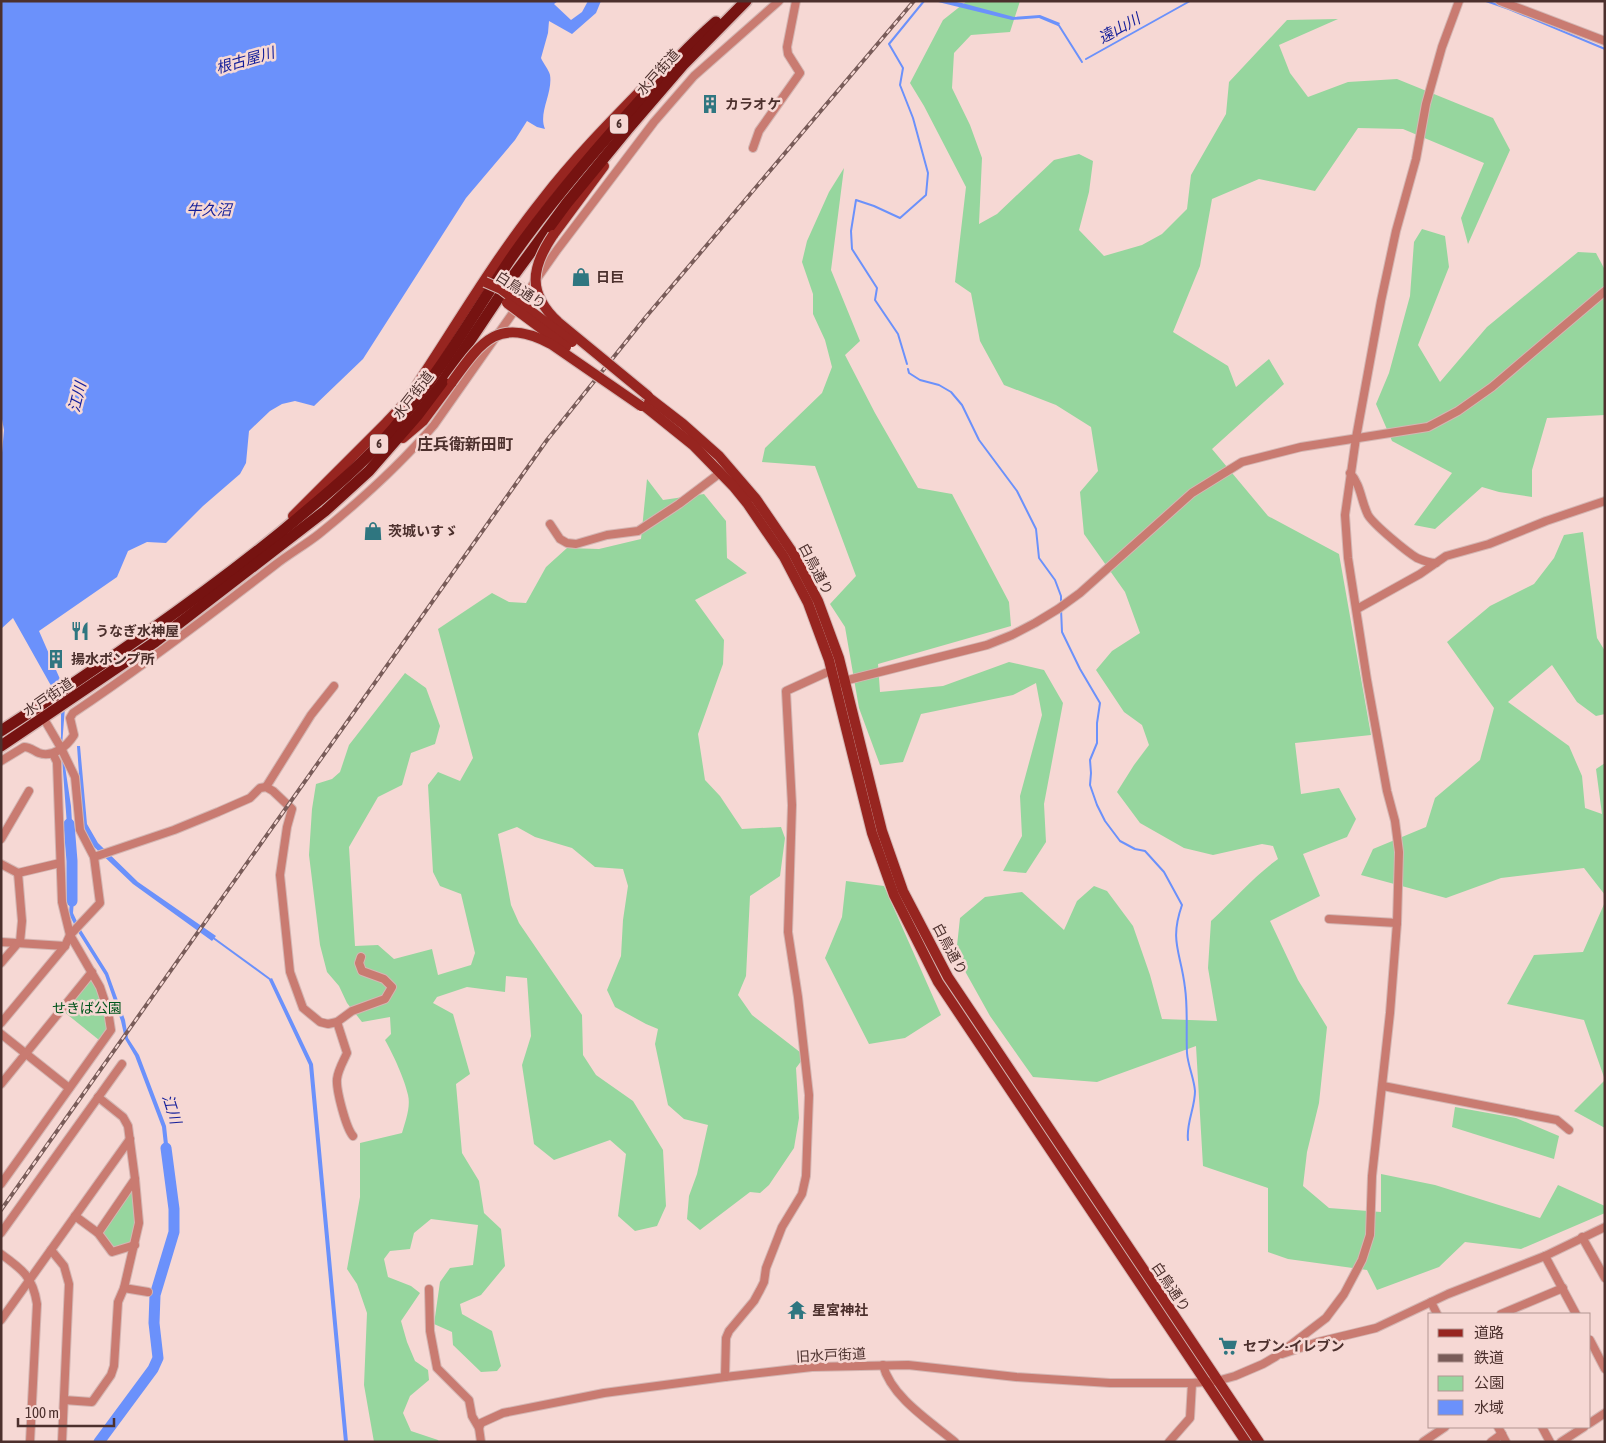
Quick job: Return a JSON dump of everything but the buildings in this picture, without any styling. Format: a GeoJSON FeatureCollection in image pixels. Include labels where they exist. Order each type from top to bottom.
{"type":"FeatureCollection","features":[{"type":"Feature","properties":{"kind":"highway","name":"水戸街道"},"geometry":{"type":"LineString","coordinates":[[1,731],[138,641],[257,551],[322,498],[390,432],[411,408],[506,276],[627,130],[699,37],[740,1]]}},
{"type":"Feature","properties":{"kind":"highway","name":"水戸街道"},"geometry":{"type":"LineString","coordinates":[[1,746],[129,660],[188,617],[325,511],[369,471],[423,408],[564,187],[679,63],[746,1]]}},
{"type":"Feature","properties":{"kind":"main road"},"geometry":{"type":"LineString","coordinates":[[257,551],[404,404],[512,240],[541,200],[579,154],[658,72],[679,63]]}},
{"type":"Feature","properties":{"kind":"main road"},"geometry":{"type":"LineString","coordinates":[[627,130],[619,145],[541,255],[535,273],[536,292],[544,308],[645,401]]}},
{"type":"Feature","properties":{"kind":"main road","name":"白鳥通り"},"geometry":{"type":"LineString","coordinates":[[485,282],[500,289],[662,414],[700,438],[719,456],[756,499],[776,526],[793,553],[818,602],[830,632],[872,833],[894,895],[938,982],[1246,1442]]}},
{"type":"Feature","properties":{"kind":"main road"},"geometry":{"type":"LineString","coordinates":[[369,471],[423,420],[482,343],[504,333],[525,333],[536,336],[645,401]]}},
{"type":"Feature","properties":{"kind":"main road","name":"白鳥通り"},"geometry":{"type":"LineString","coordinates":[[662,414],[747,503],[784,557],[818,625],[832,670],[840,682],[882,831],[903,891],[948,977],[1259,1442]]}},
{"type":"Feature","properties":{"kind":"street"},"geometry":{"type":"LineString","coordinates":[[1,761],[24,747],[29,747],[42,754],[53,754],[61,748],[74,736],[70,718],[72,713],[196,627],[278,563],[318,535],[412,451],[434,425],[528,291],[642,137],[694,76],[779,1]]}},
{"type":"Feature","properties":{"kind":"street"},"geometry":{"type":"LineString","coordinates":[[753,148],[759,131],[800,73],[788,54],[787,47],[796,1]]}},
{"type":"Feature","properties":{"kind":"street"},"geometry":{"type":"LineString","coordinates":[[1275,1357],[1326,1318],[1344,1294],[1362,1260],[1370,1235],[1372,1176],[1383,1086],[1397,923],[1398,841],[1395,822],[1386,791],[1367,680],[1346,534],[1345,514],[1356,438],[1396,231],[1416,159],[1426,104],[1442,47],[1459,1]]}},
{"type":"Feature","properties":{"kind":"street"},"geometry":{"type":"LineString","coordinates":[[1500,1],[1605,41]]}},
{"type":"Feature","properties":{"kind":"street"},"geometry":{"type":"LineString","coordinates":[[679,63],[694,76]]}},
{"type":"Feature","properties":{"kind":"street"},"geometry":{"type":"LineString","coordinates":[[506,276],[528,291]]}},
{"type":"Feature","properties":{"kind":"street"},"geometry":{"type":"LineString","coordinates":[[840,682],[999,640],[1050,615],[1080,593],[1128,548],[1192,493],[1242,462],[1301,447],[1428,427],[1458,411],[1492,387],[1605,291]]}},
{"type":"Feature","properties":{"kind":"street"},"geometry":{"type":"LineString","coordinates":[[550,524],[560,539],[567,543],[576,544],[607,535],[638,531],[679,504],[720,473]]}},
{"type":"Feature","properties":{"kind":"street"},"geometry":{"type":"LineString","coordinates":[[1350,473],[1357,480],[1364,507],[1369,517],[1415,557],[1427,562],[1436,563]]}},
{"type":"Feature","properties":{"kind":"street"},"geometry":{"type":"LineString","coordinates":[[1357,610],[1420,574],[1446,556],[1489,544],[1546,521],[1605,501]]}},
{"type":"Feature","properties":{"kind":"street"},"geometry":{"type":"LineString","coordinates":[[188,617],[196,627]]}},
{"type":"Feature","properties":{"kind":"street"},"geometry":{"type":"LineString","coordinates":[[725,1376],[726,1338],[736,1321],[754,1301],[764,1282],[766,1268],[782,1227],[802,1194],[806,1176],[809,1095],[798,997],[788,932],[792,805],[786,691],[832,670]]}},
{"type":"Feature","properties":{"kind":"street"},"geometry":{"type":"LineString","coordinates":[[266,787],[311,715],[334,686]]}},
{"type":"Feature","properties":{"kind":"street"},"geometry":{"type":"LineString","coordinates":[[1,1023],[65,946],[70,934],[100,903],[94,856],[80,830],[76,776],[37,707]]}},
{"type":"Feature","properties":{"kind":"street"},"geometry":{"type":"LineString","coordinates":[[1,1184],[111,1030],[108,1011],[100,986],[70,934],[62,902],[57,762],[53,754]]}},
{"type":"Feature","properties":{"kind":"street"},"geometry":{"type":"LineString","coordinates":[[94,856],[174,830],[209,816],[250,798],[260,788],[266,787],[292,809],[287,827],[280,875],[290,972],[303,1008],[320,1022],[328,1024],[338,1022],[352,1011],[385,999],[392,989],[390,984],[384,979],[362,971],[359,963],[361,957]]}},
{"type":"Feature","properties":{"kind":"street"},"geometry":{"type":"LineString","coordinates":[[1,839],[29,791]]}},
{"type":"Feature","properties":{"kind":"street"},"geometry":{"type":"LineString","coordinates":[[1,864],[18,873],[60,863]]}},
{"type":"Feature","properties":{"kind":"street"},"geometry":{"type":"LineString","coordinates":[[1,963],[19,942],[22,920],[18,873]]}},
{"type":"Feature","properties":{"kind":"street"},"geometry":{"type":"LineString","coordinates":[[1330,919],[1397,923]]}},
{"type":"Feature","properties":{"kind":"street"},"geometry":{"type":"LineString","coordinates":[[1,942],[65,946]]}},
{"type":"Feature","properties":{"kind":"street"},"geometry":{"type":"LineString","coordinates":[[1,1084],[92,972]]}},
{"type":"Feature","properties":{"kind":"street"},"geometry":{"type":"LineString","coordinates":[[338,1022],[347,1053],[340,1068],[337,1082],[344,1118],[353,1136]]}},
{"type":"Feature","properties":{"kind":"street"},"geometry":{"type":"LineString","coordinates":[[1,1034],[69,1088]]}},
{"type":"Feature","properties":{"kind":"street"},"geometry":{"type":"LineString","coordinates":[[1,1233],[122,1064]]}},
{"type":"Feature","properties":{"kind":"street"},"geometry":{"type":"LineString","coordinates":[[1383,1086],[1557,1120],[1569,1130]]}},
{"type":"Feature","properties":{"kind":"street"},"geometry":{"type":"LineString","coordinates":[[64,1400],[92,1402],[111,1375],[116,1357],[118,1302],[124,1288],[139,1223],[136,1179],[125,1120],[98,1097]]}},
{"type":"Feature","properties":{"kind":"street"},"geometry":{"type":"LineString","coordinates":[[1,1320],[130,1139]]}},
{"type":"Feature","properties":{"kind":"street"},"geometry":{"type":"LineString","coordinates":[[98,1233],[136,1179]]}},
{"type":"Feature","properties":{"kind":"street"},"geometry":{"type":"LineString","coordinates":[[75,1216],[98,1233],[112,1252],[135,1245]]}},
{"type":"Feature","properties":{"kind":"street"},"geometry":{"type":"LineString","coordinates":[[1275,1357],[1318,1342],[1376,1328],[1448,1294],[1545,1256],[1605,1227]]}},
{"type":"Feature","properties":{"kind":"street"},"geometry":{"type":"LineString","coordinates":[[1582,1237],[1604,1273]]}},
{"type":"Feature","properties":{"kind":"street"},"geometry":{"type":"LineString","coordinates":[[51,1250],[64,1266],[69,1284],[62,1442]]}},
{"type":"Feature","properties":{"kind":"street"},"geometry":{"type":"LineString","coordinates":[[1,1254],[19,1267],[30,1279],[36,1294],[30,1442]]}},
{"type":"Feature","properties":{"kind":"street"},"geometry":{"type":"LineString","coordinates":[[1545,1256],[1576,1313]]}},
{"type":"Feature","properties":{"kind":"street"},"geometry":{"type":"LineString","coordinates":[[124,1288],[148,1292]]}},
{"type":"Feature","properties":{"kind":"street"},"geometry":{"type":"LineString","coordinates":[[1504,1313],[1563,1288]]}},
{"type":"Feature","properties":{"kind":"street"},"geometry":{"type":"LineString","coordinates":[[429,1289],[430,1332],[437,1368],[469,1400],[472,1416],[479,1428],[481,1442]]}},
{"type":"Feature","properties":{"kind":"street"},"geometry":{"type":"LineString","coordinates":[[1431,1302],[1437,1313]]}},
{"type":"Feature","properties":{"kind":"street"},"geometry":{"type":"LineString","coordinates":[[1521,1306],[1524,1313]]}},
{"type":"Feature","properties":{"kind":"street"},"geometry":{"type":"LineString","coordinates":[[1591,1342],[1605,1369]]}},
{"type":"Feature","properties":{"kind":"street","name":"旧水戸街道"},"geometry":{"type":"LineString","coordinates":[[479,1428],[483,1422],[503,1412],[527,1407],[604,1393],[725,1376],[812,1367],[908,1365],[1110,1383],[1192,1383],[1217,1381],[1235,1376],[1275,1357]]}},
{"type":"Feature","properties":{"kind":"street"},"geometry":{"type":"LineString","coordinates":[[884,1365],[885,1371],[898,1393],[956,1442]]}},
{"type":"Feature","properties":{"kind":"street"},"geometry":{"type":"LineString","coordinates":[[1169,1442],[1190,1418],[1192,1383]]}},
{"type":"Feature","properties":{"kind":"street"},"geometry":{"type":"LineString","coordinates":[[1591,1422],[1605,1413]]}},
{"type":"Feature","properties":{"kind":"street"},"geometry":{"type":"LineString","coordinates":[[1423,1442],[1444,1428]]}},
{"type":"Feature","properties":{"kind":"street"},"geometry":{"type":"LineString","coordinates":[[1543,1428],[1550,1442]]}},
{"type":"Feature","properties":{"kind":"street"},"geometry":{"type":"LineString","coordinates":[[1561,1442],[1582,1428]]}},
{"type":"Feature","properties":{"kind":"street"},"geometry":{"type":"LineString","coordinates":[[1491,1442],[1500,1430],[1506,1442]]}},
{"type":"Feature","properties":{"kind":"green space"},"geometry":{"type":"Polygon","coordinates":[[[967,1],[1020,1],[1010,32],[971,35],[954,53],[952,88],[970,125],[982,158],[979,224],[997,214],[1054,160],[1079,154],[1093,161],[1089,192],[1079,230],[1104,256],[1142,245],[1162,234],[1187,209],[1191,175],[1226,114],[1229,82],[1287,20],[1338,19],[1279,45],[1290,73],[1308,97],[1348,82],[1397,79],[1493,118],[1510,150],[1468,244],[1461,218],[1484,163],[1403,129],[1358,128],[1315,191],[1259,179],[1212,199],[1200,266],[1173,332],[1228,366],[1236,387],[1269,359],[1284,384],[1212,449],[1268,516],[1339,554],[1371,735],[1295,743],[1301,794],[1339,788],[1356,819],[1347,837],[1303,854],[1320,896],[1270,921],[1298,980],[1327,1027],[1319,1103],[1307,1152],[1303,1186],[1329,1208],[1381,1212],[1381,1174],[1435,1185],[1540,1218],[1558,1185],[1605,1206],[1605,1213],[1521,1249],[1465,1242],[1439,1267],[1377,1290],[1367,1270],[1288,1259],[1268,1252],[1268,1188],[1203,1166],[1196,1046],[1097,1082],[1033,1077],[990,1016],[956,955],[960,918],[985,897],[1022,892],[1064,930],[1077,901],[1094,886],[1107,891],[1133,926],[1150,975],[1162,1019],[1217,1021],[1208,968],[1211,921],[1252,881],[1278,859],[1273,846],[1262,844],[1213,855],[1184,848],[1140,823],[1117,792],[1149,745],[1142,725],[1124,712],[1096,670],[1112,651],[1140,633],[1125,592],[1084,534],[1080,492],[1098,471],[1091,427],[1056,405],[1004,385],[980,341],[971,293],[955,282],[966,187],[910,83],[943,20],[967,1]]]}},
{"type":"Feature","properties":{"kind":"green space"},"geometry":{"type":"Polygon","coordinates":[[[844,168],[831,270],[860,341],[845,355],[875,413],[918,488],[952,494],[1009,602],[1011,626],[878,664],[880,692],[943,686],[1009,662],[1044,670],[1063,703],[1044,804],[1046,842],[1026,873],[1003,871],[1022,836],[1020,796],[1042,715],[1036,683],[1013,695],[921,714],[903,762],[880,765],[859,708],[845,627],[830,604],[856,576],[815,466],[762,462],[765,448],[822,393],[832,367],[825,340],[813,314],[813,294],[802,262],[807,241],[829,192],[844,168]]]}},
{"type":"Feature","properties":{"kind":"green space"},"geometry":{"type":"Polygon","coordinates":[[[1422,229],[1445,236],[1449,267],[1418,345],[1440,382],[1487,327],[1578,252],[1596,253],[1605,270],[1605,415],[1547,418],[1532,470],[1532,497],[1499,492],[1482,487],[1435,529],[1414,525],[1452,473],[1392,441],[1376,404],[1389,373],[1410,296],[1414,242],[1422,229]]]}},
{"type":"Feature","properties":{"kind":"green space"},"geometry":{"type":"Polygon","coordinates":[[[647,479],[663,500],[704,494],[726,521],[727,558],[747,573],[695,600],[724,640],[723,664],[698,734],[705,780],[720,796],[742,829],[781,827],[785,838],[780,876],[750,896],[746,976],[738,995],[752,1015],[805,1056],[796,1068],[799,1118],[794,1148],[769,1185],[760,1193],[750,1192],[700,1230],[687,1219],[689,1196],[697,1174],[708,1125],[684,1119],[668,1105],[655,1044],[658,1029],[615,1007],[607,990],[621,956],[623,920],[628,886],[623,869],[595,867],[572,848],[535,837],[517,827],[498,834],[511,905],[519,923],[582,1015],[583,1055],[596,1075],[633,1101],[663,1150],[666,1206],[657,1226],[635,1231],[618,1216],[626,1154],[610,1140],[554,1160],[534,1144],[522,1065],[531,1036],[527,978],[506,976],[505,992],[467,987],[437,997],[433,1003],[453,1014],[470,1074],[456,1084],[462,1153],[479,1181],[484,1213],[501,1229],[505,1266],[481,1295],[460,1304],[462,1314],[492,1331],[501,1366],[497,1371],[481,1372],[453,1345],[452,1332],[434,1324],[440,1282],[450,1268],[473,1265],[478,1225],[431,1219],[414,1233],[410,1249],[390,1251],[384,1259],[388,1277],[411,1286],[420,1293],[401,1321],[415,1361],[428,1370],[429,1380],[410,1396],[403,1413],[411,1431],[439,1442],[374,1442],[364,1385],[367,1313],[357,1284],[347,1269],[360,1197],[360,1143],[402,1133],[409,1100],[402,1075],[385,1040],[391,1034],[390,1017],[362,1022],[347,1003],[339,986],[327,972],[320,945],[309,855],[312,809],[316,784],[332,779],[340,772],[349,745],[405,673],[426,688],[440,726],[435,744],[411,753],[402,785],[378,797],[349,847],[355,946],[378,945],[394,959],[432,949],[438,975],[471,965],[475,953],[461,894],[440,886],[433,872],[428,785],[438,772],[460,781],[473,758],[438,629],[492,593],[509,602],[526,603],[546,567],[567,548],[599,549],[641,539],[647,479]]]}},
{"type":"Feature","properties":{"kind":"green space"},"geometry":{"type":"Polygon","coordinates":[[[1583,532],[1597,638],[1605,651],[1605,714],[1596,716],[1577,702],[1552,665],[1508,702],[1569,746],[1582,776],[1585,808],[1602,814],[1596,769],[1605,763],[1605,895],[1584,868],[1501,878],[1446,898],[1361,875],[1373,849],[1426,827],[1435,798],[1480,760],[1494,708],[1447,642],[1490,606],[1534,584],[1554,558],[1564,535],[1583,532]]]}},
{"type":"Feature","properties":{"kind":"green space"},"geometry":{"type":"Polygon","coordinates":[[[846,881],[884,886],[941,1015],[905,1038],[869,1044],[825,958],[842,917],[846,881]]]}},
{"type":"Feature","properties":{"kind":"green space"},"geometry":{"type":"Polygon","coordinates":[[[1605,902],[1605,1080],[1584,1020],[1507,1004],[1534,955],[1583,952],[1605,902]]]}},
{"type":"Feature","properties":{"kind":"green space","name":"せきば公園"},"geometry":{"type":"Polygon","coordinates":[[[90,979],[94,979],[105,1011],[107,1029],[99,1040],[63,1011],[90,979]]]}},
{"type":"Feature","properties":{"kind":"green space"},"geometry":{"type":"Polygon","coordinates":[[[1605,1080],[1605,1128],[1574,1111],[1605,1080]]]}},
{"type":"Feature","properties":{"kind":"green space"},"geometry":{"type":"Polygon","coordinates":[[[1455,1107],[1516,1118],[1559,1136],[1554,1159],[1452,1127],[1455,1107]]]}},
{"type":"Feature","properties":{"kind":"green space"},"geometry":{"type":"Polygon","coordinates":[[[135,1179],[139,1223],[135,1245],[112,1252],[98,1233],[135,1179]]]}},
{"type":"Feature","properties":{"kind":"water","name":"牛久沼"},"geometry":{"type":"Polygon","coordinates":[[[1,1],[558,1],[554,4],[571,20],[582,12],[588,1],[601,1],[596,13],[572,34],[549,21],[548,33],[541,58],[550,75],[550,89],[543,116],[545,129],[527,121],[515,140],[466,198],[363,359],[314,406],[295,401],[282,404],[270,411],[249,431],[246,463],[240,474],[203,506],[166,543],[147,542],[128,551],[117,577],[39,631],[63,686],[54,691],[13,618],[1,629],[1,464],[4,430],[1,414],[1,1]]]}},
{"type":"Feature","properties":{"kind":"water"},"geometry":{"type":"Polygon","coordinates":[[[934,1],[962,3],[1014,17],[1040,15],[1060,23],[1058,26],[1039,18],[1012,20],[934,1]]]}},
{"type":"Feature","properties":{"kind":"water"},"geometry":{"type":"Polygon","coordinates":[[[65,707],[62,746],[71,806],[73,839],[68,839],[61,744],[61,708],[65,707]]]}},
{"type":"Feature","properties":{"kind":"water"},"geometry":{"type":"Polygon","coordinates":[[[77,746],[80,746],[87,824],[98,843],[138,882],[216,936],[212,941],[133,884],[93,846],[83,830],[77,746]]]}},
{"type":"Feature","properties":{"kind":"water"},"geometry":{"type":"Polygon","coordinates":[[[71,885],[75,886],[73,913],[81,930],[108,973],[125,1020],[128,1038],[139,1055],[166,1126],[170,1163],[166,1163],[162,1127],[135,1056],[125,1039],[121,1021],[105,975],[69,914],[71,885]]]}},
{"type":"Feature","properties":{"kind":"water"},"geometry":{"type":"Polygon","coordinates":[[[272,978],[313,1064],[348,1442],[344,1442],[309,1065],[269,980],[272,978]]]}},
{"type":"Feature","properties":{"kind":"waterway"},"geometry":{"type":"LineString","coordinates":[[907,364],[898,334],[875,300],[877,288],[852,249],[851,231],[856,200],[900,218],[926,195],[928,173],[913,118],[900,85],[903,68],[889,44],[924,1]]}},
{"type":"Feature","properties":{"kind":"waterway","name":"遠山川"},"geometry":{"type":"LineString","coordinates":[[1086,59],[1190,1]]}},
{"type":"Feature","properties":{"kind":"waterway","name":"遠山川"},"geometry":{"type":"LineString","coordinates":[[1486,1],[1605,49]]}},
{"type":"Feature","properties":{"kind":"waterway","name":"遠山川"},"geometry":{"type":"LineString","coordinates":[[1058,24],[1082,62]]}},
{"type":"Feature","properties":{"kind":"waterway"},"geometry":{"type":"LineString","coordinates":[[908,369],[909,373],[920,380],[939,385],[951,392],[962,405],[979,440],[1017,491],[1036,529],[1039,558],[1055,580],[1061,596],[1061,604]]}},
{"type":"Feature","properties":{"kind":"waterway"},"geometry":{"type":"LineString","coordinates":[[1061,609],[1062,632],[1080,669],[1100,703],[1097,743],[1090,760],[1090,785],[1097,805],[1105,821],[1120,841],[1135,849],[1145,851],[1164,872],[1182,905],[1178,918],[1176,938],[1186,996],[1188,1058],[1195,1091],[1188,1128],[1188,1140]]}},
{"type":"Feature","properties":{"kind":"waterway","name":"江川"},"geometry":{"type":"LineString","coordinates":[[69,824],[72,861],[72,901]]}},
{"type":"Feature","properties":{"kind":"waterway"},"geometry":{"type":"LineString","coordinates":[[212,937],[271,980]]}},
{"type":"Feature","properties":{"kind":"waterway","name":"江川"},"geometry":{"type":"LineString","coordinates":[[99,1442],[153,1369],[158,1358],[154,1323],[155,1295],[174,1232],[174,1209],[166,1148]]}},
{"type":"Feature","properties":{"kind":"railway"},"geometry":{"type":"LineString","coordinates":[[1,1210],[547,440],[645,318],[914,1]]}},
{"type":"Feature","properties":{"kind":"place","name":"カラオケ"},"geometry":{"type":"Point","coordinates":[710,104]}},
{"type":"Feature","properties":{"kind":"place","name":"日巨"},"geometry":{"type":"Point","coordinates":[581,277]}},
{"type":"Feature","properties":{"kind":"place","name":"茨城いすゞ"},"geometry":{"type":"Point","coordinates":[373,531]}},
{"type":"Feature","properties":{"kind":"place","name":"うなぎ水神屋"},"geometry":{"type":"Point","coordinates":[80,631]}},
{"type":"Feature","properties":{"kind":"place","name":"揚水ポンプ所"},"geometry":{"type":"Point","coordinates":[56,659]}},
{"type":"Feature","properties":{"kind":"place","name":"星宮神社"},"geometry":{"type":"Point","coordinates":[797,1310]}},
{"type":"Feature","properties":{"kind":"place","name":"セブン-イレブン"},"geometry":{"type":"Point","coordinates":[1228,1346]}},
{"type":"Feature","properties":{"kind":"district","name":"庄兵衛新田町"},"geometry":{"type":"Point","coordinates":[465,444]}},
{"type":"Feature","properties":{"kind":"water label","name":"根古屋川"},"geometry":{"type":"Point","coordinates":[245,60]}}]}
